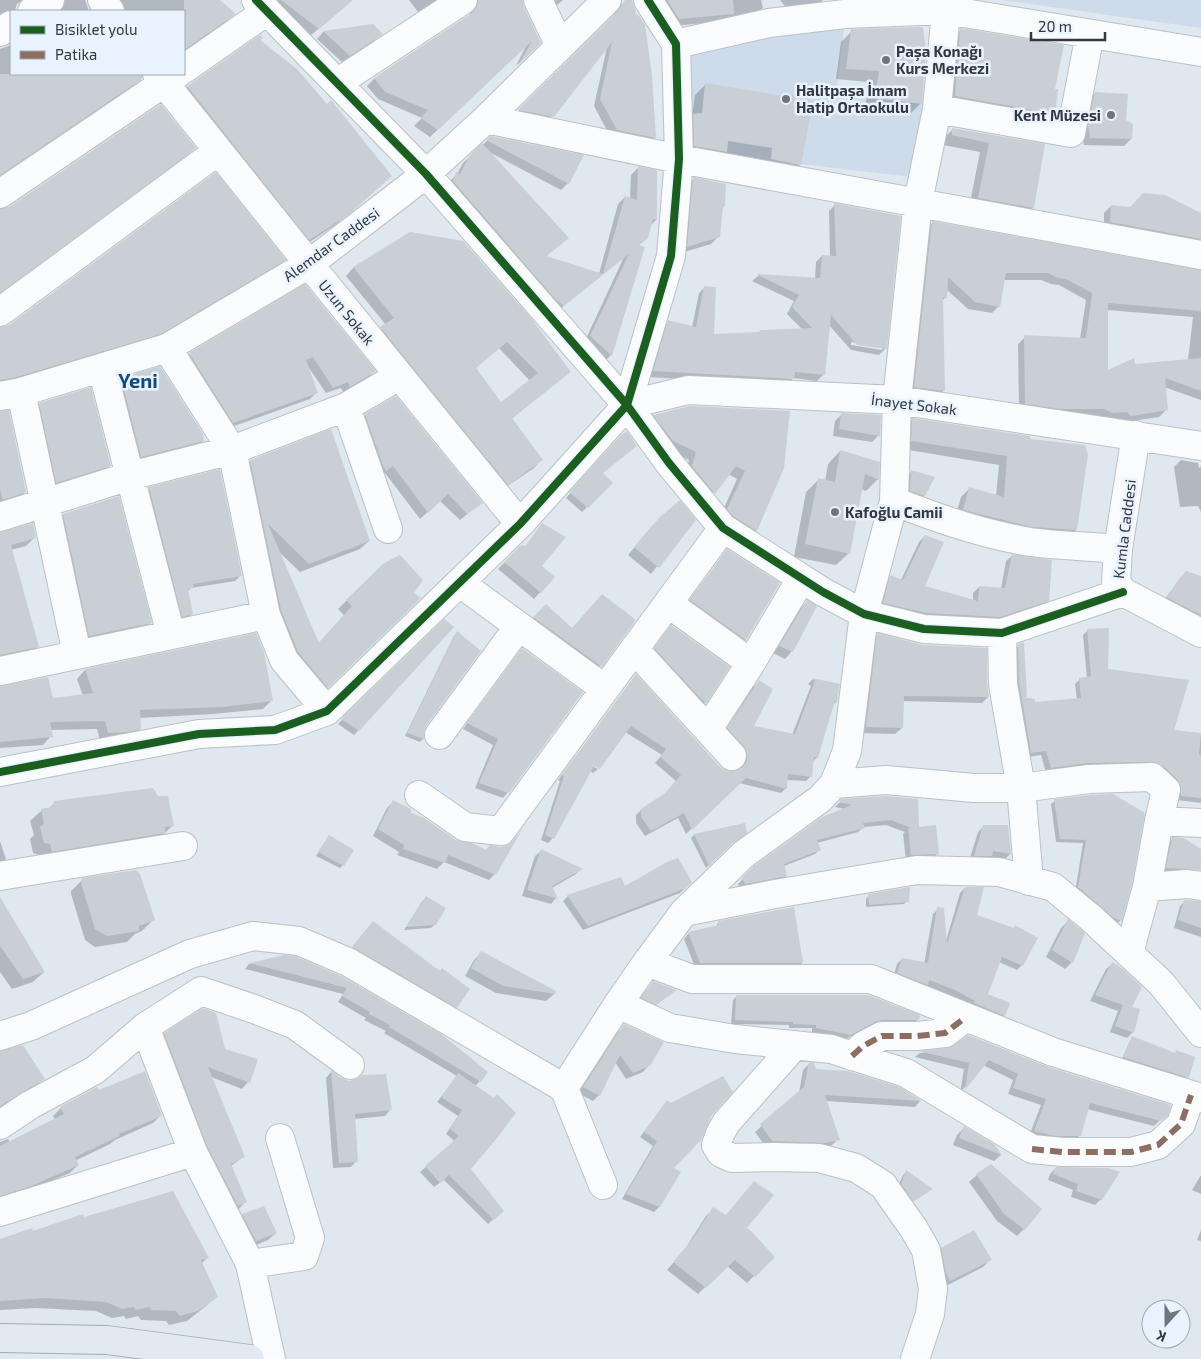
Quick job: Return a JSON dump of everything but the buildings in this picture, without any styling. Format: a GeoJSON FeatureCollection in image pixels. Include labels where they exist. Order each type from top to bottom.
{"type":"FeatureCollection","features":[{"type":"Feature","properties":{"kind":"main road"},"geometry":{"type":"LineString","coordinates":[[0,1338],[107,1340],[250,1359]]}},
{"type":"Feature","properties":{"kind":"street"},"geometry":{"type":"LineString","coordinates":[[34,10],[50,0]]}},
{"type":"Feature","properties":{"kind":"street"},"geometry":{"type":"LineString","coordinates":[[337,83],[463,0]]}},
{"type":"Feature","properties":{"kind":"street"},"geometry":{"type":"LineString","coordinates":[[538,0],[560,46]]}},
{"type":"Feature","properties":{"kind":"street","name":"Alemdar Caddesi"},"geometry":{"type":"LineString","coordinates":[[11,394],[167,348],[309,264],[426,174],[486,119],[607,0]]}},
{"type":"Feature","properties":{"kind":"street"},"geometry":{"type":"LineString","coordinates":[[0,772],[200,734],[275,730],[327,711],[520,524],[627,405],[671,256],[679,159],[676,44],[648,0]]}},
{"type":"Feature","properties":{"kind":"street"},"geometry":{"type":"LineString","coordinates":[[185,63],[261,5],[426,174],[627,405],[669,463],[723,528],[801,579],[864,614],[924,629],[1002,633],[1124,592]]}},
{"type":"Feature","properties":{"kind":"street"},"geometry":{"type":"LineString","coordinates":[[676,44],[769,23],[946,5],[1090,34],[1201,52]]}},
{"type":"Feature","properties":{"kind":"street"},"geometry":{"type":"LineString","coordinates":[[564,1088],[618,1004],[684,912],[744,854],[820,799],[834,784],[847,750],[864,614],[894,501],[897,400],[918,202],[936,109],[946,5]]}},
{"type":"Feature","properties":{"kind":"street"},"geometry":{"type":"LineString","coordinates":[[936,109],[1071,133],[1090,34]]}},
{"type":"Feature","properties":{"kind":"street"},"geometry":{"type":"LineString","coordinates":[[0,194],[170,75]]}},
{"type":"Feature","properties":{"kind":"street","name":"Uzun Sokak"},"geometry":{"type":"LineString","coordinates":[[170,75],[218,151],[520,524]]}},
{"type":"Feature","properties":{"kind":"street"},"geometry":{"type":"LineString","coordinates":[[486,119],[679,159],[1201,255]]}},
{"type":"Feature","properties":{"kind":"street"},"geometry":{"type":"LineString","coordinates":[[0,312],[218,151]]}},
{"type":"Feature","properties":{"kind":"street"},"geometry":{"type":"LineString","coordinates":[[167,348],[232,450],[266,615],[284,660],[327,711]]}},
{"type":"Feature","properties":{"kind":"street"},"geometry":{"type":"LineString","coordinates":[[102,368],[171,635]]}},
{"type":"Feature","properties":{"kind":"street"},"geometry":{"type":"LineString","coordinates":[[0,517],[130,476],[232,450],[346,407],[399,376]]}},
{"type":"Feature","properties":{"kind":"street","name":"İnayet Sokak"},"geometry":{"type":"LineString","coordinates":[[627,405],[688,390],[897,400],[1201,446]]}},
{"type":"Feature","properties":{"kind":"street"},"geometry":{"type":"LineString","coordinates":[[11,394],[45,503],[77,654]]}},
{"type":"Feature","properties":{"kind":"street"},"geometry":{"type":"LineString","coordinates":[[346,407],[388,529]]}},
{"type":"Feature","properties":{"kind":"street","name":"Kumla Caddesi"},"geometry":{"type":"LineString","coordinates":[[1136,435],[1118,548],[1116,582],[1124,592],[1201,634]]}},
{"type":"Feature","properties":{"kind":"street"},"geometry":{"type":"LineString","coordinates":[[894,501],[938,519],[984,532],[1031,542],[1118,548]]}},
{"type":"Feature","properties":{"kind":"street"},"geometry":{"type":"LineString","coordinates":[[419,796],[464,827],[501,831],[723,528]]}},
{"type":"Feature","properties":{"kind":"street"},"geometry":{"type":"LineString","coordinates":[[708,729],[751,663],[801,579]]}},
{"type":"Feature","properties":{"kind":"street"},"geometry":{"type":"LineString","coordinates":[[460,583],[605,690]]}},
{"type":"Feature","properties":{"kind":"street"},"geometry":{"type":"LineString","coordinates":[[669,604],[751,663]]}},
{"type":"Feature","properties":{"kind":"street"},"geometry":{"type":"LineString","coordinates":[[0,670],[266,615]]}},
{"type":"Feature","properties":{"kind":"street"},"geometry":{"type":"LineString","coordinates":[[439,735],[519,626]]}},
{"type":"Feature","properties":{"kind":"street"},"geometry":{"type":"LineString","coordinates":[[1002,633],[1002,684],[1021,788],[1029,881]]}},
{"type":"Feature","properties":{"kind":"street"},"geometry":{"type":"LineString","coordinates":[[635,650],[732,756]]}},
{"type":"Feature","properties":{"kind":"street"},"geometry":{"type":"LineString","coordinates":[[834,784],[886,780],[974,788],[1021,788],[1089,779],[1152,777],[1166,790],[1147,887],[1128,953]]}},
{"type":"Feature","properties":{"kind":"street"},"geometry":{"type":"LineString","coordinates":[[1159,821],[1201,823]]}},
{"type":"Feature","properties":{"kind":"street"},"geometry":{"type":"LineString","coordinates":[[0,876],[183,846]]}},
{"type":"Feature","properties":{"kind":"street"},"geometry":{"type":"LineString","coordinates":[[684,912],[775,894],[917,870],[999,872],[1053,887],[1091,918],[1161,983],[1201,1033]]}},
{"type":"Feature","properties":{"kind":"street"},"geometry":{"type":"LineString","coordinates":[[1147,887],[1187,884],[1201,886]]}},
{"type":"Feature","properties":{"kind":"street"},"geometry":{"type":"LineString","coordinates":[[0,1036],[31,1026],[190,954],[253,936],[299,940],[348,962],[564,1088],[603,1185]]}},
{"type":"Feature","properties":{"kind":"street"},"geometry":{"type":"LineString","coordinates":[[190,954],[201,991]]}},
{"type":"Feature","properties":{"kind":"street"},"geometry":{"type":"LineString","coordinates":[[618,1004],[670,1028],[735,1039],[831,1049],[906,1073],[1032,1149],[1063,1152],[1131,1152],[1158,1145],[1181,1124],[1196,1097],[1053,1052],[871,979],[692,979],[647,962]]}},
{"type":"Feature","properties":{"kind":"street"},"geometry":{"type":"LineString","coordinates":[[0,1125],[30,1105],[95,1070],[145,1027],[201,991]]}},
{"type":"Feature","properties":{"kind":"street"},"geometry":{"type":"LineString","coordinates":[[201,991],[296,1026],[350,1066]]}},
{"type":"Feature","properties":{"kind":"street"},"geometry":{"type":"LineString","coordinates":[[852,1056],[863,1046],[882,1036],[917,1036],[945,1033],[966,1017]]}},
{"type":"Feature","properties":{"kind":"street"},"geometry":{"type":"LineString","coordinates":[[145,1027],[193,1152],[250,1264],[271,1359]]}},
{"type":"Feature","properties":{"kind":"street"},"geometry":{"type":"LineString","coordinates":[[795,1045],[726,1123],[716,1145],[721,1153],[732,1158],[819,1158],[856,1168],[883,1185],[914,1229],[926,1250],[928,1258],[933,1289],[930,1314],[915,1359]]}},
{"type":"Feature","properties":{"kind":"street"},"geometry":{"type":"LineString","coordinates":[[250,1264],[304,1256],[310,1238],[280,1138]]}},
{"type":"Feature","properties":{"kind":"street"},"geometry":{"type":"LineString","coordinates":[[0,1212],[193,1152]]}},
{"type":"Feature","properties":{"kind":"shaded area"},"geometry":{"type":"Polygon","coordinates":[[[1001,0],[1201,0],[1201,28],[1001,0]]]}},
{"type":"Feature","properties":{"kind":"shaded area","name":"Halitpaşa İmam Hatip Ortaokulu"},"geometry":{"type":"Polygon","coordinates":[[[845,21],[836,96],[935,102],[921,178],[689,151],[685,29],[845,21]]]}},
{"type":"Feature","properties":{"kind":"marked path"},"geometry":{"type":"LineString","coordinates":[[852,1056],[863,1046],[882,1036],[917,1036],[945,1033],[966,1017]]}},
{"type":"Feature","properties":{"kind":"marked path"},"geometry":{"type":"LineString","coordinates":[[1032,1149],[1063,1152],[1131,1152],[1158,1145],[1181,1124],[1191,1095]]}},
{"type":"Feature","properties":{"kind":"cycle path"},"geometry":{"type":"LineString","coordinates":[[256,0],[426,174],[627,405],[669,463],[723,528],[823,592],[864,614],[924,629],[1002,633],[1123,592]]}},
{"type":"Feature","properties":{"kind":"cycle path"},"geometry":{"type":"LineString","coordinates":[[0,772],[199,734],[275,730],[327,711],[520,524],[627,405],[671,256],[679,159],[676,44],[648,0]]}},
{"type":"Feature","properties":{"kind":"place","name":"Paşa Konağı Kurs Merkezi"},"geometry":{"type":"Point","coordinates":[886,60]}},
{"type":"Feature","properties":{"kind":"place","name":"Halitpaşa İmam Hatip Ortaokulu"},"geometry":{"type":"Point","coordinates":[786,99]}},
{"type":"Feature","properties":{"kind":"place","name":"Kent Müzesi"},"geometry":{"type":"Point","coordinates":[1111,115]}},
{"type":"Feature","properties":{"kind":"place","name":"Kafoğlu Camii"},"geometry":{"type":"Point","coordinates":[835,512]}},
{"type":"Feature","properties":{"kind":"district","name":"Yeni"},"geometry":{"type":"Point","coordinates":[138,380]}}]}
